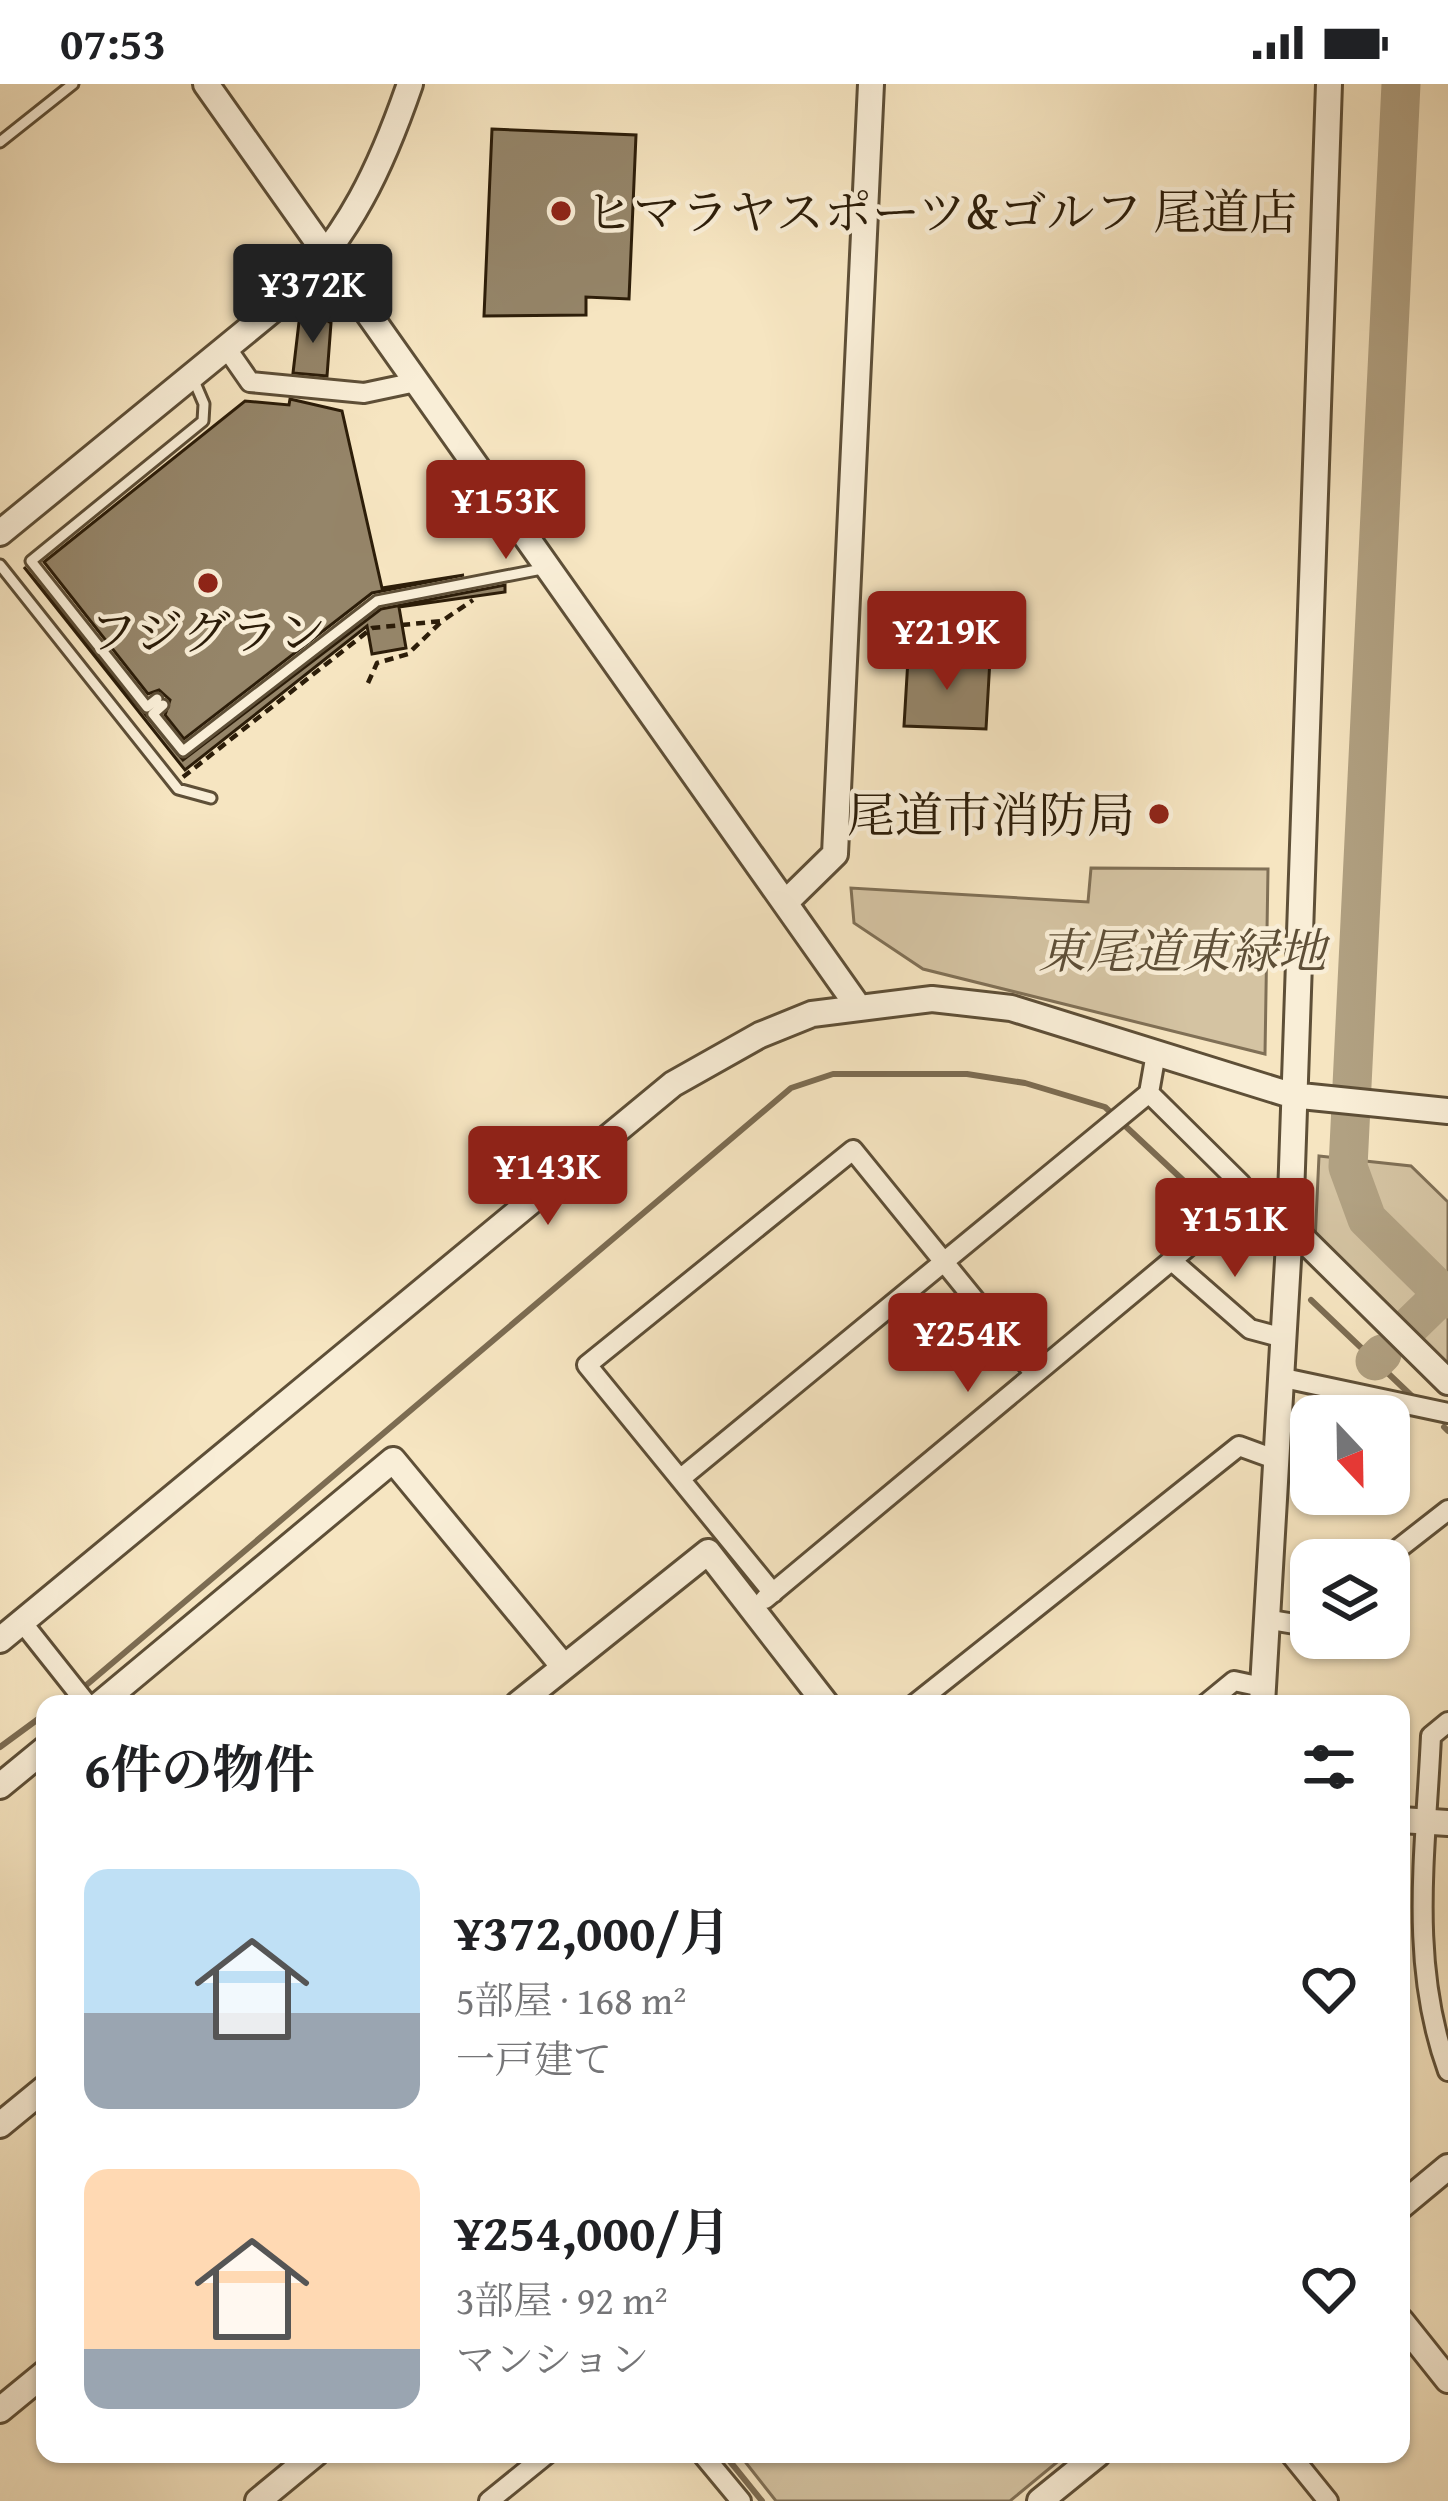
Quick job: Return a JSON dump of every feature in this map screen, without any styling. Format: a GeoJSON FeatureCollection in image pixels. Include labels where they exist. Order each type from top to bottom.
{"type":"FeatureCollection","features":[{"type":"Feature","properties":{"kind":"street"},"geometry":{"type":"LineString","coordinates":[[206,84],[857,1005]]}},
{"type":"Feature","properties":{"kind":"street"},"geometry":{"type":"LineString","coordinates":[[0,533],[287,298],[327,257],[362,206],[410,84]]}},
{"type":"Feature","properties":{"kind":"street"},"geometry":{"type":"LineString","coordinates":[[785,903],[835,854],[871,84]]}},
{"type":"Feature","properties":{"kind":"street"},"geometry":{"type":"LineString","coordinates":[[1217,1695],[1234,1681],[1262,1695],[1272,1458],[1290,1226],[1329,84]]}},
{"type":"Feature","properties":{"kind":"street"},"geometry":{"type":"LineString","coordinates":[[225,346],[250,382],[364,393],[416,382]]}},
{"type":"Feature","properties":{"kind":"street"},"geometry":{"type":"LineString","coordinates":[[0,1640],[673,1084],[760,1035],[812,1014],[932,999],[1011,1008],[1291,1095],[1448,1111]]}},
{"type":"Feature","properties":{"kind":"street"},"geometry":{"type":"LineString","coordinates":[[680,1479],[1149,1093],[1156,1053]]}},
{"type":"Feature","properties":{"kind":"street"},"geometry":{"type":"LineString","coordinates":[[752,1610],[1243,1201],[1241,1184],[1149,1093]]}},
{"type":"Feature","properties":{"kind":"street"},"geometry":{"type":"LineString","coordinates":[[772,1593],[587,1365],[853,1150],[1035,1374]]}},
{"type":"Feature","properties":{"kind":"street"},"geometry":{"type":"LineString","coordinates":[[1290,1226],[1448,1382]]}},
{"type":"Feature","properties":{"kind":"street"},"geometry":{"type":"LineString","coordinates":[[1171,1260],[1250,1329],[1280,1337]]}},
{"type":"Feature","properties":{"kind":"street"},"geometry":{"type":"LineString","coordinates":[[1279,1377],[1448,1413]]}},
{"type":"Feature","properties":{"kind":"street"},"geometry":{"type":"LineString","coordinates":[[926,1695],[1239,1446],[1272,1458]]}},
{"type":"Feature","properties":{"kind":"street"},"geometry":{"type":"LineString","coordinates":[[95,1695],[393,1460],[563,1667]]}},
{"type":"Feature","properties":{"kind":"street"},"geometry":{"type":"LineString","coordinates":[[1410,1540],[1448,1510]]}},
{"type":"Feature","properties":{"kind":"street"},"geometry":{"type":"LineString","coordinates":[[529,1695],[708,1552],[819,1695]]}},
{"type":"Feature","properties":{"kind":"street"},"geometry":{"type":"LineString","coordinates":[[1265,1619],[1290,1623]]}},
{"type":"Feature","properties":{"kind":"street"},"geometry":{"type":"LineString","coordinates":[[22,1622],[90,1695]]}},
{"type":"Feature","properties":{"kind":"street"},"geometry":{"type":"LineString","coordinates":[[1448,1722],[1431,1736],[1438,1822],[1419,1918],[1431,2019],[1448,2071]]}},
{"type":"Feature","properties":{"kind":"street"},"geometry":{"type":"LineString","coordinates":[[0,1786],[36,1756]]}},
{"type":"Feature","properties":{"kind":"street"},"geometry":{"type":"LineString","coordinates":[[0,2125],[36,2095]]}},
{"type":"Feature","properties":{"kind":"street"},"geometry":{"type":"LineString","coordinates":[[1410,2199],[1448,2167]]}},
{"type":"Feature","properties":{"kind":"street"},"geometry":{"type":"LineString","coordinates":[[1410,2332],[1448,2380]]}},
{"type":"Feature","properties":{"kind":"street"},"geometry":{"type":"LineString","coordinates":[[0,2410],[36,2380]]}},
{"type":"Feature","properties":{"kind":"street"},"geometry":{"type":"LineString","coordinates":[[258,2501],[304,2463]]}},
{"type":"Feature","properties":{"kind":"street"},"geometry":{"type":"LineString","coordinates":[[490,2501],[536,2463]]}},
{"type":"Feature","properties":{"kind":"street"},"geometry":{"type":"LineString","coordinates":[[709,2463],[741,2501]]}},
{"type":"Feature","properties":{"kind":"street"},"geometry":{"type":"LineString","coordinates":[[1040,2501],[1087,2463]]}},
{"type":"Feature","properties":{"kind":"street"},"geometry":{"type":"LineString","coordinates":[[1297,2463],[1327,2501]]}},
{"type":"Feature","properties":{"kind":"lane"},"geometry":{"type":"LineString","coordinates":[[0,142],[73,84]]}},
{"type":"Feature","properties":{"kind":"lane"},"geometry":{"type":"LineString","coordinates":[[191,375],[205,404],[203,421],[31,561],[147,706],[160,702],[153,714],[183,751],[376,601],[547,567]]}},
{"type":"Feature","properties":{"kind":"lane"},"geometry":{"type":"LineString","coordinates":[[0,565],[174,784],[211,798]]}},
{"type":"Feature","properties":{"kind":"path"},"geometry":{"type":"LineString","coordinates":[[368,683],[377,663],[407,654],[473,599]]}},
{"type":"Feature","properties":{"kind":"path"},"geometry":{"type":"LineString","coordinates":[[174,784],[372,628],[442,622]]}},
{"type":"Feature","properties":{"kind":"green space","name":"東尾道東緑地"},"geometry":{"type":"Polygon","coordinates":[[[1091,868],[1268,869],[1265,1054],[923,969],[854,923],[851,888],[1088,902],[1091,868]]]}},
{"type":"Feature","properties":{"kind":"green space"},"geometry":{"type":"Polygon","coordinates":[[[1319,1156],[1411,1166],[1448,1202],[1448,1369],[1315,1242],[1319,1156]]]}},
{"type":"Feature","properties":{"kind":"green space"},"geometry":{"type":"Polygon","coordinates":[[[746,2463],[1056,2463],[1010,2501],[776,2501],[746,2463]]]}},
{"type":"Feature","properties":{"kind":"building","name":"ヒマラヤスポーツ&ゴルフ 尾道店"},"geometry":{"type":"Polygon","coordinates":[[[492,129],[636,135],[629,299],[586,297],[586,315],[484,316],[492,129]]]}},
{"type":"Feature","properties":{"kind":"building"},"geometry":{"type":"Polygon","coordinates":[[[314,312],[331,323],[327,376],[293,373],[299,322],[314,312]]]}},
{"type":"Feature","properties":{"kind":"building","name":"フジグラン"},"geometry":{"type":"Polygon","coordinates":[[[290,399],[342,411],[382,588],[464,575],[372,593],[184,739],[165,715],[170,700],[159,690],[148,694],[44,562],[245,401],[289,405],[290,399]]]}},
{"type":"Feature","properties":{"kind":"building"},"geometry":{"type":"Polygon","coordinates":[[[24,567],[183,760],[381,609],[505,585],[505,592],[399,607],[406,648],[372,654],[367,626],[185,770],[24,567]]]}},
{"type":"Feature","properties":{"kind":"building"},"geometry":{"type":"Polygon","coordinates":[[[908,659],[990,659],[986,729],[904,726],[908,659]]]}},
{"type":"Feature","properties":{"kind":"waterway"},"geometry":{"type":"LineString","coordinates":[[1401,84],[1348,1167],[1367,1219],[1448,1299]]}},
{"type":"Feature","properties":{"kind":"waterway"},"geometry":{"type":"LineString","coordinates":[[75,1695],[791,1088],[833,1074],[967,1074],[1025,1083],[1105,1107],[1248,1241]]}},
{"type":"Feature","properties":{"kind":"waterway"},"geometry":{"type":"LineString","coordinates":[[1408,1328],[1443,1294]]}},
{"type":"Feature","properties":{"kind":"waterway"},"geometry":{"type":"LineString","coordinates":[[1311,1300],[1415,1399]]}},
{"type":"Feature","properties":{"kind":"waterway"},"geometry":{"type":"LineString","coordinates":[[1375,1361],[1382,1354]]}},
{"type":"Feature","properties":{"kind":"waterway"},"geometry":{"type":"LineString","coordinates":[[1444,1427],[1448,1431]]}},
{"type":"Feature","properties":{"kind":"waterway"},"geometry":{"type":"LineString","coordinates":[[0,1747],[36,1721]]}},
{"type":"Feature","properties":{"kind":"waterway"},"geometry":{"type":"LineString","coordinates":[[731,2463],[762,2501]]}},
{"type":"Feature","properties":{"kind":"place","name":"ヒマラヤスポーツ&ゴルフ 尾道店"},"geometry":{"type":"Point","coordinates":[561,211]}},
{"type":"Feature","properties":{"kind":"place","name":"フジグラン"},"geometry":{"type":"Point","coordinates":[208,583]}},
{"type":"Feature","properties":{"kind":"place","name":"尾道市消防局"},"geometry":{"type":"Point","coordinates":[1159,814]}}]}
